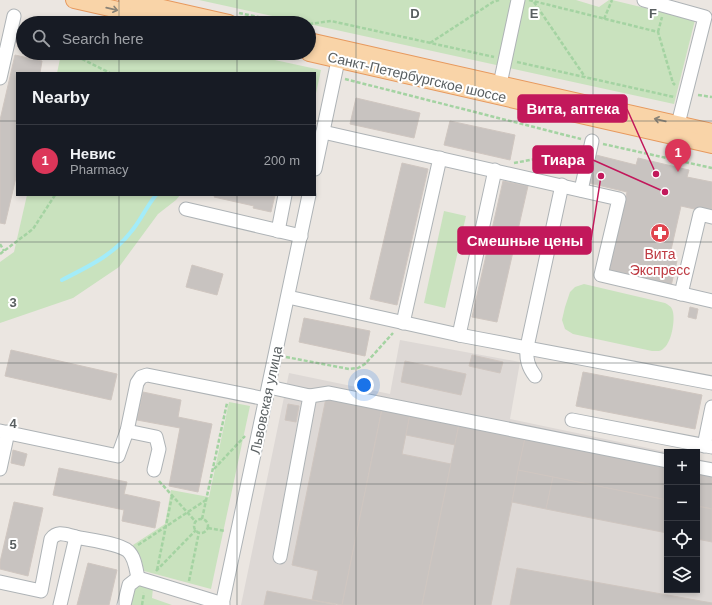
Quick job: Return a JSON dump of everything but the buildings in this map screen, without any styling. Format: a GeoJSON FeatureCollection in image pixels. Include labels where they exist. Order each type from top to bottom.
{"type":"FeatureCollection","features":[{"type":"Feature","properties":{"kind":"main road"},"geometry":{"type":"LineString","coordinates":[[74,0],[145,16]]}},
{"type":"Feature","properties":{"kind":"main road"},"geometry":{"type":"LineString","coordinates":[[127,0],[198,16]]}},
{"type":"Feature","properties":{"kind":"main road","name":"Санкт-Петербургское шоссе"},"geometry":{"type":"LineString","coordinates":[[316,44],[339,54],[712,144]]}},
{"type":"Feature","properties":{"kind":"main road","name":"Санкт-Петербургское шоссе"},"geometry":{"type":"LineString","coordinates":[[316,53],[339,54],[500,84],[712,132]]}},
{"type":"Feature","properties":{"kind":"street"},"geometry":{"type":"LineString","coordinates":[[500,84],[518,0]]}},
{"type":"Feature","properties":{"kind":"street"},"geometry":{"type":"LineString","coordinates":[[644,0],[705,17],[678,124]]}},
{"type":"Feature","properties":{"kind":"street"},"geometry":{"type":"LineString","coordinates":[[1,72],[14,16]]}},
{"type":"Feature","properties":{"kind":"street"},"geometry":{"type":"LineString","coordinates":[[316,164],[339,54]]}},
{"type":"Feature","properties":{"kind":"street"},"geometry":{"type":"LineString","coordinates":[[323,132],[619,199],[602,275],[712,301]]}},
{"type":"Feature","properties":{"kind":"street"},"geometry":{"type":"LineString","coordinates":[[581,190],[592,141]]}},
{"type":"Feature","properties":{"kind":"street"},"geometry":{"type":"LineString","coordinates":[[403,323],[440,158]]}},
{"type":"Feature","properties":{"kind":"street"},"geometry":{"type":"LineString","coordinates":[[459,335],[495,170]]}},
{"type":"Feature","properties":{"kind":"street"},"geometry":{"type":"LineString","coordinates":[[535,376],[530,369],[526,358],[527,347],[562,185]]}},
{"type":"Feature","properties":{"kind":"street"},"geometry":{"type":"LineString","coordinates":[[278,231],[285,196]]}},
{"type":"Feature","properties":{"kind":"street","name":"Львовская улица"},"geometry":{"type":"LineString","coordinates":[[222,604],[309,196]]}},
{"type":"Feature","properties":{"kind":"street"},"geometry":{"type":"LineString","coordinates":[[186,209],[301,236]]}},
{"type":"Feature","properties":{"kind":"street"},"geometry":{"type":"LineString","coordinates":[[681,294],[700,214],[712,217]]}},
{"type":"Feature","properties":{"kind":"street"},"geometry":{"type":"LineString","coordinates":[[288,297],[459,335],[712,383]]}},
{"type":"Feature","properties":{"kind":"street"},"geometry":{"type":"LineString","coordinates":[[0,469],[4,432],[118,456],[127,431],[138,383],[141,377],[147,375],[230,391],[310,396],[329,393],[664,460]]}},
{"type":"Feature","properties":{"kind":"street"},"geometry":{"type":"LineString","coordinates":[[280,557],[310,396]]}},
{"type":"Feature","properties":{"kind":"street"},"geometry":{"type":"LineString","coordinates":[[572,420],[708,446],[712,407]]}},
{"type":"Feature","properties":{"kind":"street"},"geometry":{"type":"LineString","coordinates":[[127,431],[156,437],[159,450],[154,470]]}},
{"type":"Feature","properties":{"kind":"street"},"geometry":{"type":"LineString","coordinates":[[700,468],[712,470]]}},
{"type":"Feature","properties":{"kind":"street"},"geometry":{"type":"LineString","coordinates":[[0,582],[40,591],[51,539],[55,534],[60,533],[119,547],[129,551],[134,561],[148,576],[186,592],[222,604]]}},
{"type":"Feature","properties":{"kind":"street"},"geometry":{"type":"LineString","coordinates":[[60,605],[76,537]]}},
{"type":"Feature","properties":{"kind":"street"},"geometry":{"type":"LineString","coordinates":[[124,605],[129,585],[148,576]]}},
{"type":"Feature","properties":{"kind":"path"},"geometry":{"type":"LineString","coordinates":[[430,43],[493,2],[499,0]]}},
{"type":"Feature","properties":{"kind":"path"},"geometry":{"type":"LineString","coordinates":[[529,0],[658,32],[673,83],[686,96]]}},
{"type":"Feature","properties":{"kind":"path"},"geometry":{"type":"LineString","coordinates":[[604,19],[612,0]]}},
{"type":"Feature","properties":{"kind":"path"},"geometry":{"type":"LineString","coordinates":[[534,1],[586,78]]}},
{"type":"Feature","properties":{"kind":"path"},"geometry":{"type":"LineString","coordinates":[[84,60],[108,72]]}},
{"type":"Feature","properties":{"kind":"path"},"geometry":{"type":"LineString","coordinates":[[343,79],[592,141],[712,168]]}},
{"type":"Feature","properties":{"kind":"path"},"geometry":{"type":"LineString","coordinates":[[495,170],[519,161],[583,150],[592,141]]}},
{"type":"Feature","properties":{"kind":"path"},"geometry":{"type":"LineString","coordinates":[[0,254],[33,229],[54,196]]}},
{"type":"Feature","properties":{"kind":"path"},"geometry":{"type":"LineString","coordinates":[[0,244],[4,251]]}},
{"type":"Feature","properties":{"kind":"path"},"geometry":{"type":"LineString","coordinates":[[284,356],[349,369],[358,368],[365,364],[403,323]]}},
{"type":"Feature","properties":{"kind":"path"},"geometry":{"type":"LineString","coordinates":[[202,519],[214,470],[230,391]]}},
{"type":"Feature","properties":{"kind":"path"},"geometry":{"type":"LineString","coordinates":[[214,470],[250,430]]}},
{"type":"Feature","properties":{"kind":"path"},"geometry":{"type":"LineString","coordinates":[[154,470],[158,480],[196,522],[198,531],[186,592]]}},
{"type":"Feature","properties":{"kind":"path"},"geometry":{"type":"LineString","coordinates":[[148,576],[166,526],[172,496]]}},
{"type":"Feature","properties":{"kind":"path"},"geometry":{"type":"LineString","coordinates":[[129,551],[206,500]]}},
{"type":"Feature","properties":{"kind":"path"},"geometry":{"type":"LineString","coordinates":[[196,522],[202,519]]}},
{"type":"Feature","properties":{"kind":"path"},"geometry":{"type":"LineString","coordinates":[[202,519],[207,522],[208,528]]}},
{"type":"Feature","properties":{"kind":"path"},"geometry":{"type":"LineString","coordinates":[[148,576],[198,531],[206,531],[208,528],[230,532]]}},
{"type":"Feature","properties":{"kind":"shaded area"},"geometry":{"type":"Polygon","coordinates":[[[400,340],[520,362],[510,419],[664,451],[664,593],[700,593],[700,460],[712,462],[712,605],[241,605],[289,373],[390,394],[400,340]]]}},
{"type":"Feature","properties":{"kind":"green space"},"geometry":{"type":"Polygon","coordinates":[[[199,0],[576,0],[599,7],[609,0],[612,0],[695,20],[674,104],[316,26],[316,16],[272,16],[199,0]]]}},
{"type":"Feature","properties":{"kind":"green space"},"geometry":{"type":"Polygon","coordinates":[[[60,60],[275,60],[321,70],[316,93],[316,72],[57,72],[60,60]]]}},
{"type":"Feature","properties":{"kind":"green space"},"geometry":{"type":"Polygon","coordinates":[[[27,196],[179,196],[158,214],[119,267],[73,298],[0,323],[0,262],[14,252],[27,196]]]}},
{"type":"Feature","properties":{"kind":"green space"},"geometry":{"type":"Polygon","coordinates":[[[444,211],[466,216],[445,308],[424,303],[444,211]]]}},
{"type":"Feature","properties":{"kind":"green space"},"geometry":{"type":"Polygon","coordinates":[[[584,284],[665,303],[672,308],[674,318],[671,335],[667,345],[662,350],[652,351],[573,334],[565,329],[562,320],[570,292],[575,287],[584,284]]]}},
{"type":"Feature","properties":{"kind":"green space"},"geometry":{"type":"Polygon","coordinates":[[[229,402],[250,406],[211,589],[144,571],[141,558],[133,545],[165,524],[171,490],[209,497],[229,402]]]}},
{"type":"Feature","properties":{"kind":"green space"},"geometry":{"type":"Polygon","coordinates":[[[139,584],[153,588],[152,598],[172,605],[128,605],[131,593],[139,584]]]}},
{"type":"Feature","properties":{"kind":"waterway"},"geometry":{"type":"LineString","coordinates":[[62,280],[107,255],[123,241],[134,229],[155,196]]}},
{"type":"Feature","properties":{"kind":"place","name":"Невис"},"geometry":{"type":"Point","coordinates":[678,172]}},
{"type":"Feature","properties":{"kind":"place","name":"Вита, аптека"},"geometry":{"type":"Point","coordinates":[656,174]}},
{"type":"Feature","properties":{"kind":"place","name":"Смешные цены"},"geometry":{"type":"Point","coordinates":[601,176]}},
{"type":"Feature","properties":{"kind":"place","name":"Тиара"},"geometry":{"type":"Point","coordinates":[665,192]}},
{"type":"Feature","properties":{"kind":"place","name":"Вита Экспресс"},"geometry":{"type":"Point","coordinates":[660,233]}}]}
